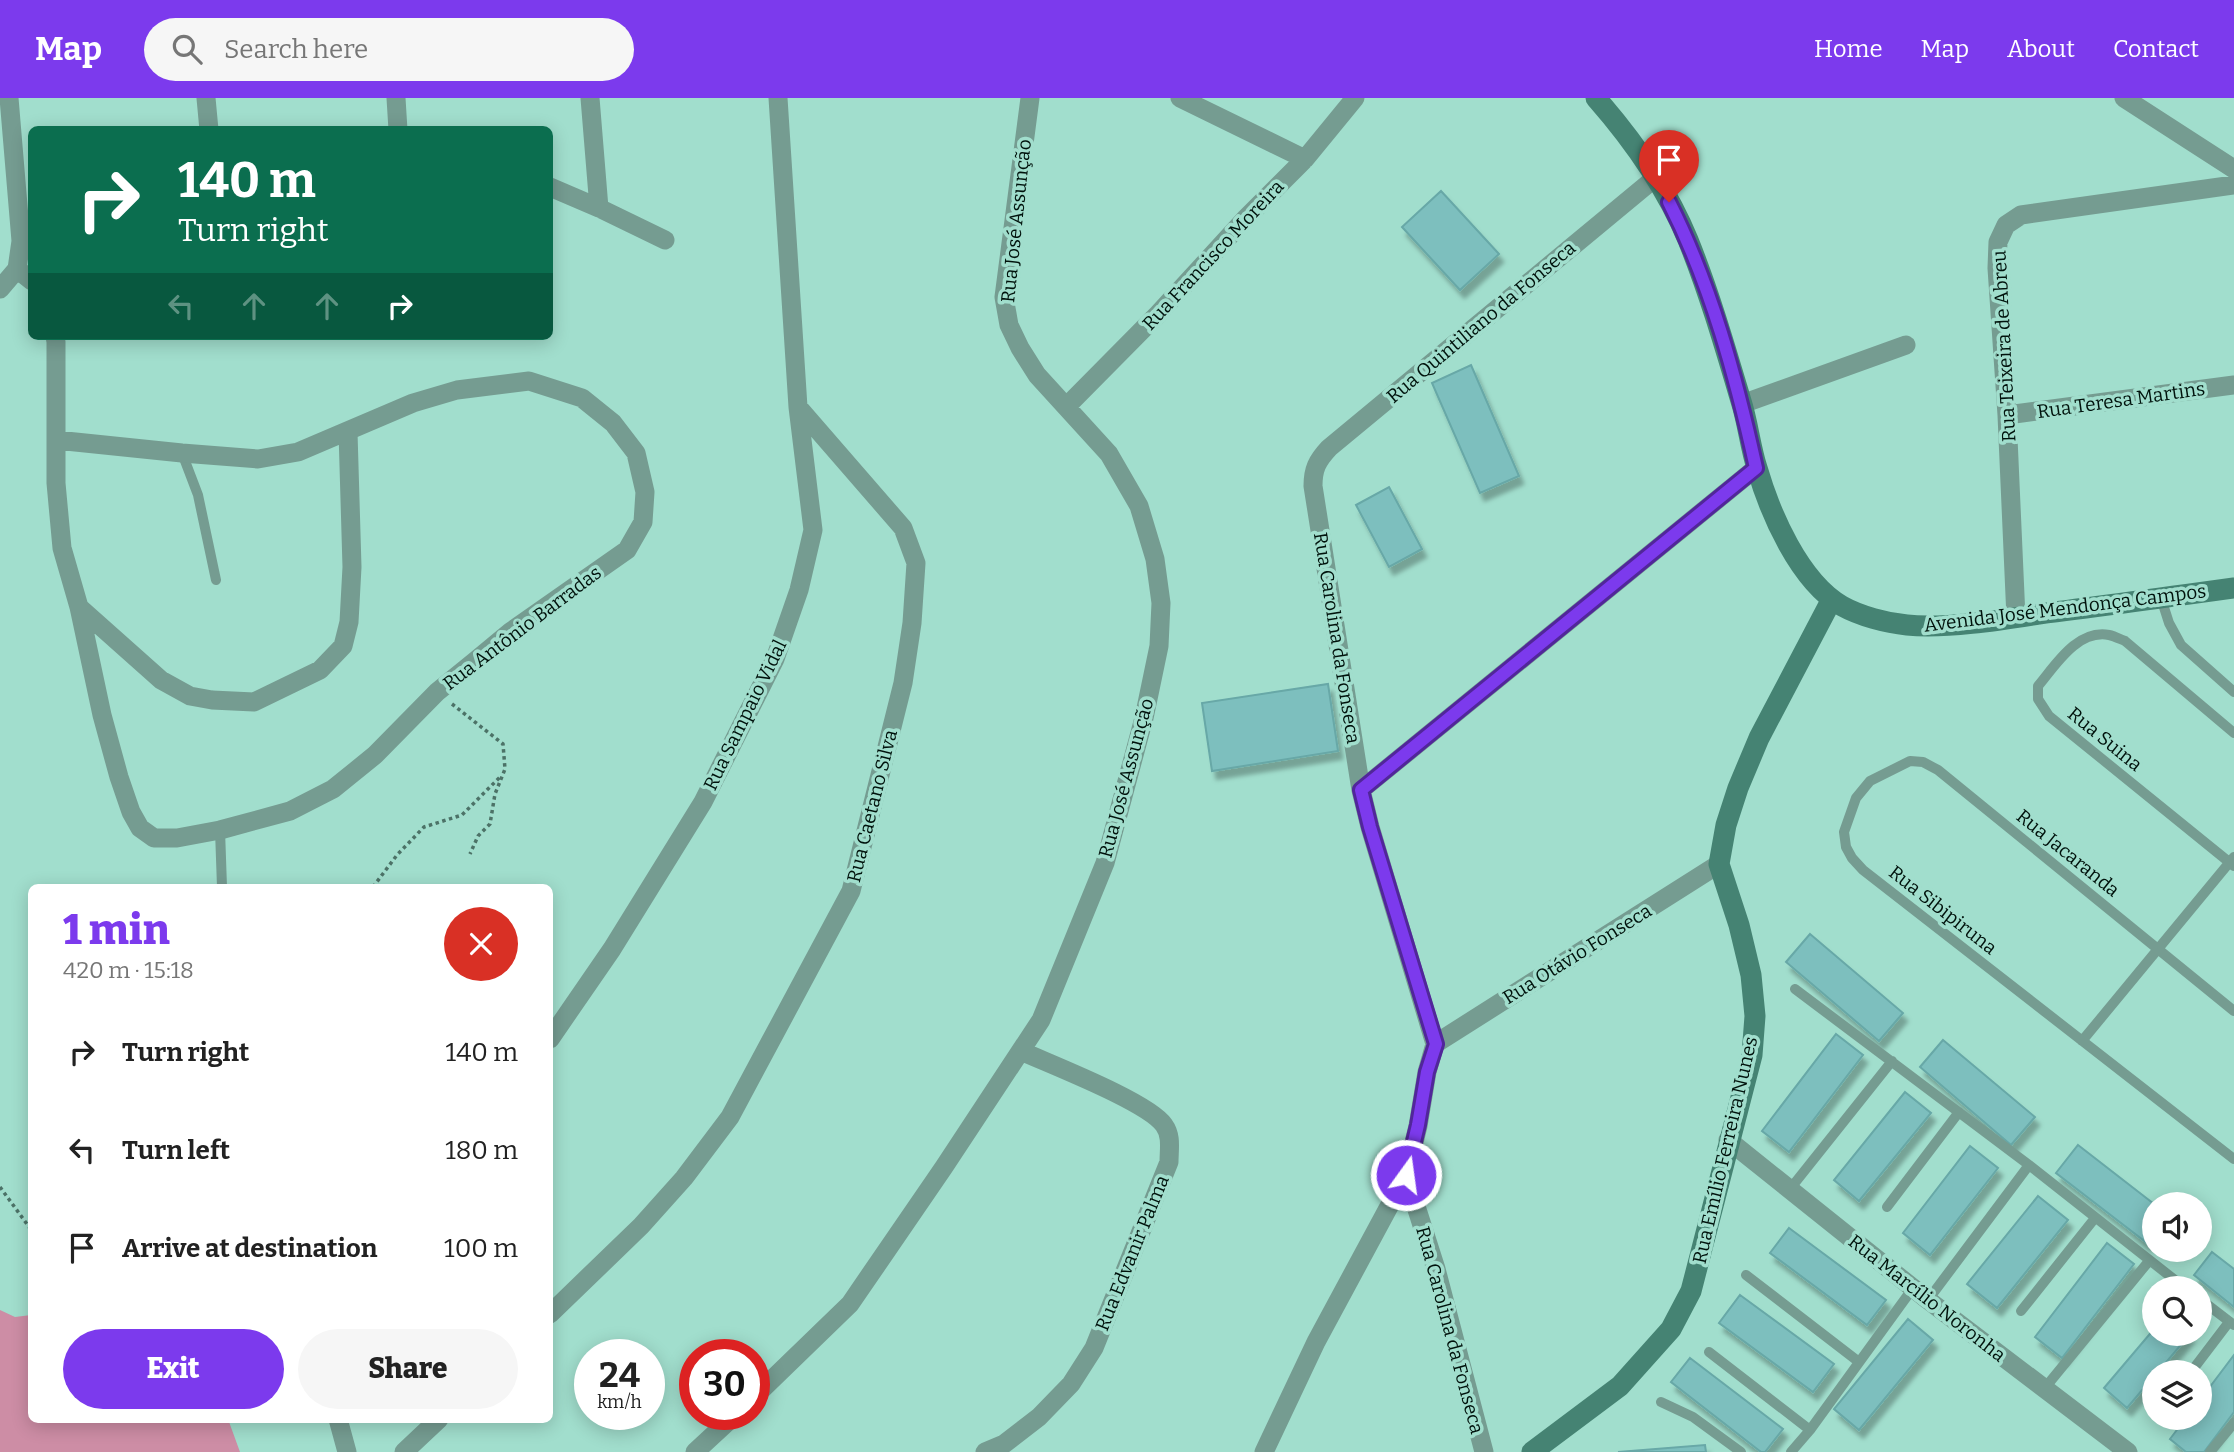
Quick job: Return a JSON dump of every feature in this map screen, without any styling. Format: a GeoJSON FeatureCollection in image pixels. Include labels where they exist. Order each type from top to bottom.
{"type":"FeatureCollection","features":[{"type":"Feature","properties":{"kind":"main road","name":"Avenida José Mendonça Campos"},"geometry":{"type":"LineString","coordinates":[[1596,98],[1655,178],[1686,237],[1708,295],[1742,404],[1756,468],[1767,499],[1793,552],[1813,580],[1832,599],[1866,615],[1905,625],[1926,627],[2016,618],[2234,588]]}},
{"type":"Feature","properties":{"kind":"main road","name":"Rua Emílio Ferreira Nunes"},"geometry":{"type":"LineString","coordinates":[[1532,1452],[1620,1386],[1671,1329],[1691,1292],[1752,1055],[1755,1016],[1751,975],[1719,864],[1726,825],[1759,738],[1832,599]]}},
{"type":"Feature","properties":{"kind":"street"},"geometry":{"type":"LineString","coordinates":[[0,289],[24,275],[9,98]]}},
{"type":"Feature","properties":{"kind":"street"},"geometry":{"type":"LineString","coordinates":[[206,98],[209,126]]}},
{"type":"Feature","properties":{"kind":"street"},"geometry":{"type":"LineString","coordinates":[[396,98],[398,126]]}},
{"type":"Feature","properties":{"kind":"street"},"geometry":{"type":"LineString","coordinates":[[590,98],[599,208]]}},
{"type":"Feature","properties":{"kind":"street","name":"Rua Sampaio Vidal"},"geometry":{"type":"LineString","coordinates":[[553,1035],[611,949],[703,802],[775,659],[799,590],[813,530],[797,407],[778,98]]}},
{"type":"Feature","properties":{"kind":"street","name":"Rua José Assunção"},"geometry":{"type":"LineString","coordinates":[[770,1382],[850,1304],[1041,1020],[1105,863],[1144,718],[1159,646],[1161,603],[1155,558],[1139,506],[1110,454],[1037,375],[1009,325],[1004,297],[1030,98]]}},
{"type":"Feature","properties":{"kind":"street"},"geometry":{"type":"LineString","coordinates":[[1180,98],[1305,159]]}},
{"type":"Feature","properties":{"kind":"street","name":"Rua Francisco Moreira"},"geometry":{"type":"LineString","coordinates":[[1066,407],[1305,159],[1355,98]]}},
{"type":"Feature","properties":{"kind":"street"},"geometry":{"type":"LineString","coordinates":[[2124,98],[2234,169]]}},
{"type":"Feature","properties":{"kind":"street","name":"Rua Quintiliano da Fonseca"},"geometry":{"type":"LineString","coordinates":[[1313,471],[1318,459],[1329,448],[1655,178]]}},
{"type":"Feature","properties":{"kind":"street","name":"Rua Teixeira de Abreu"},"geometry":{"type":"LineString","coordinates":[[2016,618],[1997,268],[1998,242],[2006,225],[2021,215],[2234,185]]}},
{"type":"Feature","properties":{"kind":"street"},"geometry":{"type":"LineString","coordinates":[[553,188],[665,240]]}},
{"type":"Feature","properties":{"kind":"street","name":"Rua Antônio Barradas"},"geometry":{"type":"LineString","coordinates":[[55,340],[56,483],[62,548],[79,607],[105,727],[131,812],[140,828],[155,838],[177,838],[219,830],[290,811],[333,789],[374,755],[437,692],[510,632],[627,550],[643,522],[645,492],[636,453],[613,423],[583,398],[529,381],[457,390],[413,403],[298,452],[258,459],[56,440]]}},
{"type":"Feature","properties":{"kind":"street"},"geometry":{"type":"LineString","coordinates":[[1742,404],[1906,345]]}},
{"type":"Feature","properties":{"kind":"street","name":"Rua Teresa Martins"},"geometry":{"type":"LineString","coordinates":[[2007,415],[2234,385]]}},
{"type":"Feature","properties":{"kind":"street","name":"Rua Caetano Silva"},"geometry":{"type":"LineString","coordinates":[[553,1311],[641,1226],[684,1178],[730,1117],[851,891],[903,683],[912,623],[916,563],[903,528],[797,407]]}},
{"type":"Feature","properties":{"kind":"street"},"geometry":{"type":"LineString","coordinates":[[79,607],[161,680],[190,696],[254,702],[320,670],[342,646],[349,622],[352,567],[348,432]]}},
{"type":"Feature","properties":{"kind":"street"},"geometry":{"type":"LineString","coordinates":[[1361,790],[1756,468]]}},
{"type":"Feature","properties":{"kind":"street","name":"Rua Carolina da Fonseca"},"geometry":{"type":"LineString","coordinates":[[1313,471],[1313,486],[1361,790],[1436,1044]]}},
{"type":"Feature","properties":{"kind":"street","name":"Rua Otávio Fonseca"},"geometry":{"type":"LineString","coordinates":[[1436,1044],[1719,864]]}},
{"type":"Feature","properties":{"kind":"street"},"geometry":{"type":"LineString","coordinates":[[1265,1452],[1316,1342],[1406,1175],[1427,1072],[1436,1044]]}},
{"type":"Feature","properties":{"kind":"street","name":"Rua Edvanir Palma"},"geometry":{"type":"LineString","coordinates":[[985,1452],[1004,1444],[1039,1417],[1071,1384],[1094,1348],[1168,1162],[1170,1138],[1164,1125],[1154,1115],[1135,1103],[1021,1051]]}},
{"type":"Feature","properties":{"kind":"street","name":"Rua Marcílio Noronha"},"geometry":{"type":"LineString","coordinates":[[1728,1140],[1920,1294],[2128,1452]]}},
{"type":"Feature","properties":{"kind":"street","name":"Rua Carolina da Fonseca"},"geometry":{"type":"LineString","coordinates":[[1406,1175],[1436,1269],[1484,1452]]}},
{"type":"Feature","properties":{"kind":"street"},"geometry":{"type":"LineString","coordinates":[[339,1423],[347,1452]]}},
{"type":"Feature","properties":{"kind":"street"},"geometry":{"type":"LineString","coordinates":[[406,1452],[435,1423]]}},
{"type":"Feature","properties":{"kind":"street"},"geometry":{"type":"LineString","coordinates":[[695,1452],[719,1430]]}},
{"type":"Feature","properties":{"kind":"lane"},"geometry":{"type":"LineString","coordinates":[[182,453],[198,495],[216,580]]}},
{"type":"Feature","properties":{"kind":"lane"},"geometry":{"type":"LineString","coordinates":[[2161,598],[2169,623],[2181,645],[2234,692]]}},
{"type":"Feature","properties":{"kind":"lane","name":"Rua Suina"},"geometry":{"type":"LineString","coordinates":[[2082,1041],[2232,862],[2049,716],[2038,699],[2038,686],[2074,644],[2092,636],[2107,635],[2125,641],[2234,733]]}},
{"type":"Feature","properties":{"kind":"lane","name":"Rua Jacaranda"},"geometry":{"type":"LineString","coordinates":[[1870,781],[1910,761],[1923,762],[1938,769],[2234,1011]]}},
{"type":"Feature","properties":{"kind":"lane","name":"Rua Sibipiruna"},"geometry":{"type":"LineString","coordinates":[[1870,781],[1856,798],[1844,832],[1846,847],[1852,858],[1863,870],[2082,1041]]}},
{"type":"Feature","properties":{"kind":"lane"},"geometry":{"type":"LineString","coordinates":[[219,830],[222,884]]}},
{"type":"Feature","properties":{"kind":"lane"},"geometry":{"type":"LineString","coordinates":[[1795,989],[2029,1165],[2142,1255]]}},
{"type":"Feature","properties":{"kind":"lane"},"geometry":{"type":"LineString","coordinates":[[2082,1041],[2234,1159]]}},
{"type":"Feature","properties":{"kind":"lane"},"geometry":{"type":"LineString","coordinates":[[1790,1189],[1892,1061]]}},
{"type":"Feature","properties":{"kind":"lane"},"geometry":{"type":"LineString","coordinates":[[1887,1207],[1959,1112]]}},
{"type":"Feature","properties":{"kind":"lane"},"geometry":{"type":"LineString","coordinates":[[1791,1452],[1859,1362],[2029,1165]]}},
{"type":"Feature","properties":{"kind":"lane"},"geometry":{"type":"LineString","coordinates":[[2021,1311],[2095,1218]]}},
{"type":"Feature","properties":{"kind":"lane"},"geometry":{"type":"LineString","coordinates":[[2044,1389],[2148,1262]]}},
{"type":"Feature","properties":{"kind":"lane"},"geometry":{"type":"LineString","coordinates":[[2150,1262],[2169,1276]]}},
{"type":"Feature","properties":{"kind":"lane"},"geometry":{"type":"LineString","coordinates":[[1746,1275],[1859,1362]]}},
{"type":"Feature","properties":{"kind":"lane"},"geometry":{"type":"LineString","coordinates":[[2201,1360],[2232,1323],[2212,1308]]}},
{"type":"Feature","properties":{"kind":"lane"},"geometry":{"type":"LineString","coordinates":[[1709,1352],[1810,1430]]}},
{"type":"Feature","properties":{"kind":"lane"},"geometry":{"type":"LineString","coordinates":[[1661,1402],[1693,1416],[1741,1452]]}},
{"type":"Feature","properties":{"kind":"lane"},"geometry":{"type":"LineString","coordinates":[[2210,1452],[2234,1423]]}},
{"type":"Feature","properties":{"kind":"path"},"geometry":{"type":"LineString","coordinates":[[437,692],[503,744],[505,769],[495,794],[490,824],[478,836],[470,855]]}},
{"type":"Feature","properties":{"kind":"path"},"geometry":{"type":"LineString","coordinates":[[375,884],[397,855],[424,827],[462,815],[503,774]]}},
{"type":"Feature","properties":{"kind":"path"},"geometry":{"type":"LineString","coordinates":[[0,1187],[28,1226]]}},
{"type":"Feature","properties":{"kind":"shaded area"},"geometry":{"type":"Polygon","coordinates":[[[0,1310],[15,1317],[28,1315],[28,1423],[229,1423],[240,1452],[0,1452],[0,1310]]]}},
{"type":"Feature","properties":{"kind":"building"},"geometry":{"type":"Polygon","coordinates":[[[1441,191],[1499,254],[1460,290],[1402,227],[1441,191]]]}},
{"type":"Feature","properties":{"kind":"building"},"geometry":{"type":"Polygon","coordinates":[[[1471,365],[1519,476],[1480,493],[1432,383],[1471,365]]]}},
{"type":"Feature","properties":{"kind":"building"},"geometry":{"type":"Polygon","coordinates":[[[1389,487],[1422,549],[1389,567],[1356,505],[1389,487]]]}},
{"type":"Feature","properties":{"kind":"building"},"geometry":{"type":"Polygon","coordinates":[[[1328,684],[1338,751],[1212,771],[1202,703],[1328,684]]]}},
{"type":"Feature","properties":{"kind":"building"},"geometry":{"type":"Polygon","coordinates":[[[1810,934],[1903,1013],[1879,1041],[1786,962],[1810,934]]]}},
{"type":"Feature","properties":{"kind":"building"},"geometry":{"type":"Polygon","coordinates":[[[1836,1034],[1863,1055],[1789,1152],[1762,1131],[1836,1034]]]}},
{"type":"Feature","properties":{"kind":"building"},"geometry":{"type":"Polygon","coordinates":[[[1943,1040],[2035,1117],[2011,1145],[1920,1067],[1943,1040]]]}},
{"type":"Feature","properties":{"kind":"building"},"geometry":{"type":"Polygon","coordinates":[[[1905,1092],[1931,1113],[1859,1201],[1834,1180],[1905,1092]]]}},
{"type":"Feature","properties":{"kind":"building"},"geometry":{"type":"Polygon","coordinates":[[[2078,1145],[2142,1195],[2142,1239],[2056,1173],[2078,1145]]]}},
{"type":"Feature","properties":{"kind":"building"},"geometry":{"type":"Polygon","coordinates":[[[1970,1146],[1998,1168],[1930,1255],[1903,1233],[1970,1146]]]}},
{"type":"Feature","properties":{"kind":"building"},"geometry":{"type":"Polygon","coordinates":[[[2038,1196],[2068,1220],[1997,1308],[1967,1284],[2038,1196]]]}},
{"type":"Feature","properties":{"kind":"building"},"geometry":{"type":"Polygon","coordinates":[[[1789,1228],[1886,1300],[1867,1325],[1770,1253],[1789,1228]]]}},
{"type":"Feature","properties":{"kind":"building"},"geometry":{"type":"Polygon","coordinates":[[[2107,1243],[2134,1264],[2062,1358],[2035,1337],[2107,1243]]]}},
{"type":"Feature","properties":{"kind":"building"},"geometry":{"type":"Polygon","coordinates":[[[2212,1252],[2234,1269],[2234,1307],[2212,1289],[2212,1276],[2194,1275],[2204,1262],[2212,1262],[2212,1252]]]}},
{"type":"Feature","properties":{"kind":"building"},"geometry":{"type":"Polygon","coordinates":[[[1740,1295],[1834,1364],[1813,1392],[1719,1323],[1740,1295]]]}},
{"type":"Feature","properties":{"kind":"building"},"geometry":{"type":"Polygon","coordinates":[[[1908,1319],[1933,1340],[1859,1430],[1834,1409],[1908,1319]]]}},
{"type":"Feature","properties":{"kind":"building"},"geometry":{"type":"Polygon","coordinates":[[[2142,1343],[2142,1346],[2180,1346],[2168,1360],[2142,1360],[2142,1390],[2127,1408],[2104,1388],[2142,1343]]]}},
{"type":"Feature","properties":{"kind":"building"},"geometry":{"type":"Polygon","coordinates":[[[2234,1355],[2234,1412],[2204,1452],[2186,1452],[2170,1439],[2177,1430],[2212,1430],[2212,1384],[2234,1355]]]}},
{"type":"Feature","properties":{"kind":"building"},"geometry":{"type":"Polygon","coordinates":[[[1690,1358],[1783,1429],[1765,1452],[1761,1452],[1671,1382],[1690,1358]]]}},
{"type":"Feature","properties":{"kind":"building"},"geometry":{"type":"Polygon","coordinates":[[[1705,1445],[1706,1452],[1618,1452],[1705,1445]]]}},
{"type":"Feature","properties":{"kind":"route"},"geometry":{"type":"LineString","coordinates":[[1406,1175],[1427,1072],[1436,1044],[1361,790],[1756,468],[1742,404],[1708,295],[1686,237],[1669,202]]}}]}
